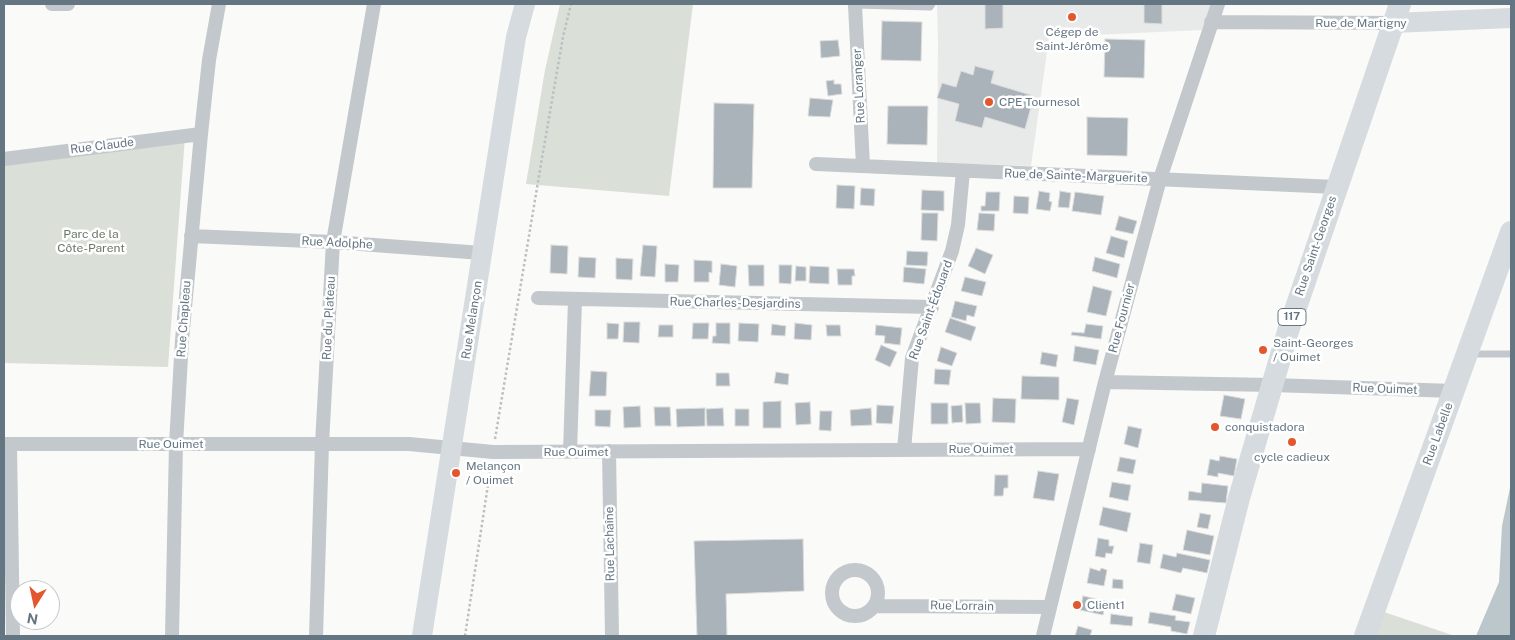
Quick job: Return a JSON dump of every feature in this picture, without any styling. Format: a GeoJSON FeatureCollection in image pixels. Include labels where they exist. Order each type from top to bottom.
{"type":"FeatureCollection","features":[{"type":"Feature","properties":{"kind":"main road","name":"Rue Saint-Georges"},"geometry":{"type":"LineString","coordinates":[[1204,636],[1239,498],[1288,328],[1397,14]]}},
{"type":"Feature","properties":{"kind":"main road","name":"Rue Labelle"},"geometry":{"type":"LineString","coordinates":[[1365,636],[1511,232]]}},
{"type":"Feature","properties":{"kind":"street"},"geometry":{"type":"LineString","coordinates":[[52,4],[68,4]]}},
{"type":"Feature","properties":{"kind":"street","name":"Rue Chapleau"},"geometry":{"type":"LineString","coordinates":[[172,636],[176,444],[182,340],[209,60],[219,4]]}},
{"type":"Feature","properties":{"kind":"street","name":"Rue du Plateau"},"geometry":{"type":"LineString","coordinates":[[316,636],[322,444],[333,242],[374,4]]}},
{"type":"Feature","properties":{"kind":"street","name":"Rue Melançon"},"geometry":{"type":"LineString","coordinates":[[422,636],[516,37],[525,4]]}},
{"type":"Feature","properties":{"kind":"street","name":"Rue Fournier"},"geometry":{"type":"LineString","coordinates":[[1043,636],[1105,382],[1160,179],[1218,4]]}},
{"type":"Feature","properties":{"kind":"street","name":"Rue Loranger"},"geometry":{"type":"LineString","coordinates":[[855,5],[863,166]]}},
{"type":"Feature","properties":{"kind":"street","name":"Rue de Martigny"},"geometry":{"type":"LineString","coordinates":[[1211,22],[1397,14],[1511,18]]}},
{"type":"Feature","properties":{"kind":"street","name":"Rue Claude"},"geometry":{"type":"LineString","coordinates":[[4,158],[201,134]]}},
{"type":"Feature","properties":{"kind":"street","name":"Rue de Sainte-Marguerite"},"geometry":{"type":"LineString","coordinates":[[816,164],[1336,187]]}},
{"type":"Feature","properties":{"kind":"street","name":"Rue Saint-Édouard"},"geometry":{"type":"LineString","coordinates":[[904,450],[912,358],[952,251],[958,225],[964,171]]}},
{"type":"Feature","properties":{"kind":"street","name":"Rue Adolphe"},"geometry":{"type":"LineString","coordinates":[[191,236],[333,242],[482,253]]}},
{"type":"Feature","properties":{"kind":"street","name":"Rue Charles-Desjardins"},"geometry":{"type":"LineString","coordinates":[[538,298],[932,307]]}},
{"type":"Feature","properties":{"kind":"street"},"geometry":{"type":"LineString","coordinates":[[570,452],[576,300]]}},
{"type":"Feature","properties":{"kind":"street","name":"Rue Ouimet"},"geometry":{"type":"LineString","coordinates":[[1105,382],[1272,384],[1454,391]]}},
{"type":"Feature","properties":{"kind":"street"},"geometry":{"type":"LineString","coordinates":[[7,444],[13,636]]}},
{"type":"Feature","properties":{"kind":"street","name":"Rue Ouimet"},"geometry":{"type":"LineString","coordinates":[[7,444],[409,444],[493,452],[1089,449]]}},
{"type":"Feature","properties":{"kind":"street","name":"Rue Lachaîne"},"geometry":{"type":"LineString","coordinates":[[609,452],[612,636]]}},
{"type":"Feature","properties":{"kind":"street","name":"Rue Lorrain"},"geometry":{"type":"LineString","coordinates":[[875,606],[1050,607]]}},
{"type":"Feature","properties":{"kind":"lane"},"geometry":{"type":"LineString","coordinates":[[855,5],[930,8],[932,4]]}},
{"type":"Feature","properties":{"kind":"lane"},"geometry":{"type":"LineString","coordinates":[[1468,354],[1511,354]]}},
{"type":"Feature","properties":{"kind":"path"},"geometry":{"type":"LineString","coordinates":[[465,636],[542,154],[563,37],[571,4]]}},
{"type":"Feature","properties":{"kind":"shaded area","name":"CPE Tournesol"},"geometry":{"type":"Polygon","coordinates":[[[937,4],[1211,4],[1202,30],[1049,37],[1031,166],[937,163],[937,4]]]}},
{"type":"Feature","properties":{"kind":"shaded area"},"geometry":{"type":"Polygon","coordinates":[[[1511,483],[1511,636],[1476,636],[1499,582],[1502,526],[1511,483]]]}},
{"type":"Feature","properties":{"kind":"green space"},"geometry":{"type":"Polygon","coordinates":[[[560,4],[693,4],[669,196],[526,184],[545,70],[560,4]]]}},
{"type":"Feature","properties":{"kind":"green space","name":"Parc de la Côte-Parent"},"geometry":{"type":"Polygon","coordinates":[[[185,136],[168,367],[4,363],[4,159],[185,136]]]}},
{"type":"Feature","properties":{"kind":"green space"},"geometry":{"type":"Polygon","coordinates":[[[1378,610],[1455,636],[1369,636],[1378,610]]]}},
{"type":"Feature","properties":{"kind":"building"},"geometry":{"type":"Polygon","coordinates":[[[985,4],[1003,4],[1003,28],[985,29],[985,4]]]}},
{"type":"Feature","properties":{"kind":"building"},"geometry":{"type":"Polygon","coordinates":[[[1144,4],[1162,4],[1162,24],[1144,23],[1144,4]]]}},
{"type":"Feature","properties":{"kind":"building"},"geometry":{"type":"Polygon","coordinates":[[[882,21],[922,22],[921,61],[881,60],[882,21]]]}},
{"type":"Feature","properties":{"kind":"building"},"geometry":{"type":"Polygon","coordinates":[[[1105,39],[1145,40],[1144,78],[1104,77],[1105,39]]]}},
{"type":"Feature","properties":{"kind":"building"},"geometry":{"type":"Polygon","coordinates":[[[838,40],[840,56],[821,58],[820,41],[838,40]]]}},
{"type":"Feature","properties":{"kind":"building"},"geometry":{"type":"Polygon","coordinates":[[[975,66],[994,71],[991,83],[1034,96],[1025,129],[985,117],[982,128],[955,121],[959,104],[937,98],[942,83],[956,87],[961,71],[973,75],[975,66]]]}},
{"type":"Feature","properties":{"kind":"building"},"geometry":{"type":"Polygon","coordinates":[[[834,80],[834,84],[841,84],[842,94],[828,96],[826,81],[834,80]]]}},
{"type":"Feature","properties":{"kind":"building"},"geometry":{"type":"Polygon","coordinates":[[[810,98],[833,100],[830,117],[808,116],[810,98]]]}},
{"type":"Feature","properties":{"kind":"building"},"geometry":{"type":"Polygon","coordinates":[[[714,103],[754,104],[752,188],[713,188],[714,103]]]}},
{"type":"Feature","properties":{"kind":"building"},"geometry":{"type":"Polygon","coordinates":[[[888,106],[928,106],[927,145],[887,144],[888,106]]]}},
{"type":"Feature","properties":{"kind":"building"},"geometry":{"type":"Polygon","coordinates":[[[1087,117],[1128,118],[1127,156],[1087,155],[1087,117]]]}},
{"type":"Feature","properties":{"kind":"building"},"geometry":{"type":"Polygon","coordinates":[[[837,185],[855,186],[854,209],[836,208],[837,185]]]}},
{"type":"Feature","properties":{"kind":"building"},"geometry":{"type":"Polygon","coordinates":[[[861,188],[875,189],[874,206],[860,205],[861,188]]]}},
{"type":"Feature","properties":{"kind":"building"},"geometry":{"type":"Polygon","coordinates":[[[922,190],[944,191],[944,211],[921,210],[922,190]]]}},
{"type":"Feature","properties":{"kind":"building"},"geometry":{"type":"Polygon","coordinates":[[[1039,191],[1050,193],[1049,201],[1052,202],[1050,211],[1036,209],[1039,191]]]}},
{"type":"Feature","properties":{"kind":"building"},"geometry":{"type":"Polygon","coordinates":[[[1060,191],[1071,193],[1069,208],[1058,207],[1060,191]]]}},
{"type":"Feature","properties":{"kind":"building"},"geometry":{"type":"Polygon","coordinates":[[[986,192],[1000,192],[999,211],[981,211],[981,206],[985,206],[986,192]]]}},
{"type":"Feature","properties":{"kind":"building"},"geometry":{"type":"Polygon","coordinates":[[[1075,192],[1104,196],[1101,215],[1072,211],[1075,192]]]}},
{"type":"Feature","properties":{"kind":"building"},"geometry":{"type":"Polygon","coordinates":[[[1014,196],[1029,197],[1028,214],[1013,213],[1014,196]]]}},
{"type":"Feature","properties":{"kind":"building"},"geometry":{"type":"Polygon","coordinates":[[[922,213],[938,213],[937,241],[921,240],[922,213]]]}},
{"type":"Feature","properties":{"kind":"building"},"geometry":{"type":"Polygon","coordinates":[[[979,213],[995,214],[994,231],[977,230],[979,213]]]}},
{"type":"Feature","properties":{"kind":"building"},"geometry":{"type":"Polygon","coordinates":[[[1119,216],[1137,221],[1133,234],[1115,230],[1119,216]]]}},
{"type":"Feature","properties":{"kind":"building"},"geometry":{"type":"Polygon","coordinates":[[[1111,236],[1128,241],[1124,258],[1106,253],[1111,236]]]}},
{"type":"Feature","properties":{"kind":"building"},"geometry":{"type":"Polygon","coordinates":[[[551,245],[568,246],[567,274],[550,273],[551,245]]]}},
{"type":"Feature","properties":{"kind":"building"},"geometry":{"type":"Polygon","coordinates":[[[643,245],[657,246],[655,277],[640,276],[643,245]]]}},
{"type":"Feature","properties":{"kind":"building"},"geometry":{"type":"Polygon","coordinates":[[[976,248],[993,255],[985,274],[968,266],[976,248]]]}},
{"type":"Feature","properties":{"kind":"building"},"geometry":{"type":"Polygon","coordinates":[[[907,251],[928,252],[927,266],[906,265],[907,251]]]}},
{"type":"Feature","properties":{"kind":"building"},"geometry":{"type":"Polygon","coordinates":[[[579,257],[596,258],[595,278],[578,277],[579,257]]]}},
{"type":"Feature","properties":{"kind":"building"},"geometry":{"type":"Polygon","coordinates":[[[1095,257],[1120,264],[1117,278],[1092,271],[1095,257]]]}},
{"type":"Feature","properties":{"kind":"building"},"geometry":{"type":"Polygon","coordinates":[[[616,258],[633,259],[632,280],[616,279],[616,258]]]}},
{"type":"Feature","properties":{"kind":"building"},"geometry":{"type":"Polygon","coordinates":[[[694,260],[712,261],[712,273],[709,272],[709,282],[694,282],[694,260]]]}},
{"type":"Feature","properties":{"kind":"building"},"geometry":{"type":"Polygon","coordinates":[[[665,264],[679,265],[678,282],[665,282],[665,264]]]}},
{"type":"Feature","properties":{"kind":"building"},"geometry":{"type":"Polygon","coordinates":[[[721,264],[737,266],[735,287],[719,285],[721,264]]]}},
{"type":"Feature","properties":{"kind":"building"},"geometry":{"type":"Polygon","coordinates":[[[748,265],[764,265],[764,286],[749,286],[748,265]]]}},
{"type":"Feature","properties":{"kind":"building"},"geometry":{"type":"Polygon","coordinates":[[[779,265],[792,265],[791,284],[779,283],[779,265]]]}},
{"type":"Feature","properties":{"kind":"building"},"geometry":{"type":"Polygon","coordinates":[[[796,266],[806,267],[806,281],[795,281],[796,266]]]}},
{"type":"Feature","properties":{"kind":"building"},"geometry":{"type":"Polygon","coordinates":[[[810,266],[829,267],[829,284],[809,283],[810,266]]]}},
{"type":"Feature","properties":{"kind":"building"},"geometry":{"type":"Polygon","coordinates":[[[904,267],[926,269],[924,284],[903,282],[904,267]]]}},
{"type":"Feature","properties":{"kind":"building"},"geometry":{"type":"Polygon","coordinates":[[[837,269],[854,269],[855,276],[852,276],[852,285],[838,285],[837,269]]]}},
{"type":"Feature","properties":{"kind":"building"},"geometry":{"type":"Polygon","coordinates":[[[965,277],[986,282],[982,296],[961,291],[965,277]]]}},
{"type":"Feature","properties":{"kind":"building"},"geometry":{"type":"Polygon","coordinates":[[[1093,286],[1112,291],[1106,316],[1087,312],[1093,286]]]}},
{"type":"Feature","properties":{"kind":"building"},"geometry":{"type":"Polygon","coordinates":[[[955,301],[977,306],[974,317],[967,315],[966,321],[951,317],[955,301]]]}},
{"type":"Feature","properties":{"kind":"building"},"geometry":{"type":"Polygon","coordinates":[[[950,318],[976,327],[971,341],[945,332],[950,318]]]}},
{"type":"Feature","properties":{"kind":"building"},"geometry":{"type":"Polygon","coordinates":[[[624,322],[640,322],[639,343],[623,342],[624,322]]]}},
{"type":"Feature","properties":{"kind":"building"},"geometry":{"type":"Polygon","coordinates":[[[607,323],[619,324],[618,339],[607,339],[607,323]]]}},
{"type":"Feature","properties":{"kind":"building"},"geometry":{"type":"Polygon","coordinates":[[[693,323],[709,323],[708,339],[692,339],[693,323]]]}},
{"type":"Feature","properties":{"kind":"building"},"geometry":{"type":"Polygon","coordinates":[[[716,323],[730,323],[730,344],[712,343],[713,336],[716,336],[716,323]]]}},
{"type":"Feature","properties":{"kind":"building"},"geometry":{"type":"Polygon","coordinates":[[[739,323],[759,324],[758,342],[738,341],[739,323]]]}},
{"type":"Feature","properties":{"kind":"building"},"geometry":{"type":"Polygon","coordinates":[[[795,323],[812,325],[811,340],[794,339],[795,323]]]}},
{"type":"Feature","properties":{"kind":"building"},"geometry":{"type":"Polygon","coordinates":[[[772,324],[786,326],[785,336],[771,335],[772,324]]]}},
{"type":"Feature","properties":{"kind":"building"},"geometry":{"type":"Polygon","coordinates":[[[1086,324],[1103,326],[1101,339],[1071,335],[1072,332],[1084,333],[1086,324]]]}},
{"type":"Feature","properties":{"kind":"building"},"geometry":{"type":"Polygon","coordinates":[[[659,325],[673,325],[673,337],[658,337],[659,325]]]}},
{"type":"Feature","properties":{"kind":"building"},"geometry":{"type":"Polygon","coordinates":[[[826,325],[840,325],[841,336],[827,336],[826,325]]]}},
{"type":"Feature","properties":{"kind":"building"},"geometry":{"type":"Polygon","coordinates":[[[876,325],[902,328],[900,345],[884,343],[885,336],[875,335],[876,325]]]}},
{"type":"Feature","properties":{"kind":"building"},"geometry":{"type":"Polygon","coordinates":[[[881,345],[897,352],[890,367],[875,360],[881,345]]]}},
{"type":"Feature","properties":{"kind":"building"},"geometry":{"type":"Polygon","coordinates":[[[1075,346],[1099,350],[1096,365],[1073,361],[1075,346]]]}},
{"type":"Feature","properties":{"kind":"building"},"geometry":{"type":"Polygon","coordinates":[[[941,347],[957,353],[952,366],[937,361],[941,347]]]}},
{"type":"Feature","properties":{"kind":"building"},"geometry":{"type":"Polygon","coordinates":[[[1042,352],[1058,355],[1056,367],[1040,364],[1042,352]]]}},
{"type":"Feature","properties":{"kind":"building"},"geometry":{"type":"Polygon","coordinates":[[[935,369],[951,370],[949,385],[934,384],[935,369]]]}},
{"type":"Feature","properties":{"kind":"building"},"geometry":{"type":"Polygon","coordinates":[[[591,371],[607,372],[606,396],[589,396],[591,371]]]}},
{"type":"Feature","properties":{"kind":"building"},"geometry":{"type":"Polygon","coordinates":[[[776,372],[789,374],[788,385],[774,383],[776,372]]]}},
{"type":"Feature","properties":{"kind":"building"},"geometry":{"type":"Polygon","coordinates":[[[716,373],[729,373],[730,386],[716,386],[716,373]]]}},
{"type":"Feature","properties":{"kind":"building"},"geometry":{"type":"Polygon","coordinates":[[[1022,376],[1059,377],[1059,400],[1021,399],[1022,376]]]}},
{"type":"Feature","properties":{"kind":"building"},"geometry":{"type":"Polygon","coordinates":[[[1224,395],[1245,399],[1241,419],[1220,416],[1224,395]]]}},
{"type":"Feature","properties":{"kind":"building"},"geometry":{"type":"Polygon","coordinates":[[[993,398],[1016,399],[1015,423],[992,422],[993,398]]]}},
{"type":"Feature","properties":{"kind":"building"},"geometry":{"type":"Polygon","coordinates":[[[1067,398],[1079,400],[1074,425],[1062,422],[1067,398]]]}},
{"type":"Feature","properties":{"kind":"building"},"geometry":{"type":"Polygon","coordinates":[[[781,401],[781,428],[763,428],[763,402],[781,401]]]}},
{"type":"Feature","properties":{"kind":"building"},"geometry":{"type":"Polygon","coordinates":[[[810,402],[811,424],[796,425],[795,403],[810,402]]]}},
{"type":"Feature","properties":{"kind":"building"},"geometry":{"type":"Polygon","coordinates":[[[931,403],[948,403],[948,424],[931,424],[931,403]]]}},
{"type":"Feature","properties":{"kind":"building"},"geometry":{"type":"Polygon","coordinates":[[[965,403],[980,403],[981,423],[966,424],[965,403]]]}},
{"type":"Feature","properties":{"kind":"building"},"geometry":{"type":"Polygon","coordinates":[[[877,405],[894,406],[892,424],[876,423],[877,405]]]}},
{"type":"Feature","properties":{"kind":"building"},"geometry":{"type":"Polygon","coordinates":[[[962,405],[963,422],[952,423],[951,406],[962,405]]]}},
{"type":"Feature","properties":{"kind":"building"},"geometry":{"type":"Polygon","coordinates":[[[640,406],[641,427],[624,428],[623,407],[640,406]]]}},
{"type":"Feature","properties":{"kind":"building"},"geometry":{"type":"Polygon","coordinates":[[[654,407],[670,407],[671,426],[655,426],[654,407]]]}},
{"type":"Feature","properties":{"kind":"building"},"geometry":{"type":"Polygon","coordinates":[[[705,408],[705,426],[677,427],[676,409],[705,408]]]}},
{"type":"Feature","properties":{"kind":"building"},"geometry":{"type":"Polygon","coordinates":[[[723,408],[724,426],[707,426],[706,409],[723,408]]]}},
{"type":"Feature","properties":{"kind":"building"},"geometry":{"type":"Polygon","coordinates":[[[871,408],[872,425],[851,426],[850,410],[871,408]]]}},
{"type":"Feature","properties":{"kind":"building"},"geometry":{"type":"Polygon","coordinates":[[[735,409],[749,409],[749,426],[735,426],[735,409]]]}},
{"type":"Feature","properties":{"kind":"building"},"geometry":{"type":"Polygon","coordinates":[[[595,410],[611,410],[610,427],[595,426],[595,410]]]}},
{"type":"Feature","properties":{"kind":"building"},"geometry":{"type":"Polygon","coordinates":[[[820,411],[832,411],[831,431],[819,430],[820,411]]]}},
{"type":"Feature","properties":{"kind":"building"},"geometry":{"type":"Polygon","coordinates":[[[1128,426],[1142,429],[1138,448],[1124,444],[1128,426]]]}},
{"type":"Feature","properties":{"kind":"building"},"geometry":{"type":"Polygon","coordinates":[[[1220,456],[1237,459],[1234,476],[1218,473],[1218,477],[1207,475],[1210,459],[1219,461],[1220,456]]]}},
{"type":"Feature","properties":{"kind":"building"},"geometry":{"type":"Polygon","coordinates":[[[1120,457],[1136,460],[1133,474],[1117,471],[1120,457]]]}},
{"type":"Feature","properties":{"kind":"building"},"geometry":{"type":"Polygon","coordinates":[[[1038,471],[1059,474],[1054,501],[1033,498],[1038,471]]]}},
{"type":"Feature","properties":{"kind":"building"},"geometry":{"type":"Polygon","coordinates":[[[995,475],[1008,475],[1008,488],[1004,488],[1003,496],[994,496],[995,475]]]}},
{"type":"Feature","properties":{"kind":"building"},"geometry":{"type":"Polygon","coordinates":[[[1112,482],[1131,485],[1128,501],[1109,497],[1112,482]]]}},
{"type":"Feature","properties":{"kind":"building"},"geometry":{"type":"Polygon","coordinates":[[[1202,483],[1228,486],[1226,503],[1188,500],[1189,491],[1201,493],[1202,483]]]}},
{"type":"Feature","properties":{"kind":"building"},"geometry":{"type":"Polygon","coordinates":[[[1103,507],[1131,513],[1127,532],[1099,525],[1103,507]]]}},
{"type":"Feature","properties":{"kind":"building"},"geometry":{"type":"Polygon","coordinates":[[[1200,513],[1211,515],[1208,529],[1197,527],[1200,513]]]}},
{"type":"Feature","properties":{"kind":"building"},"geometry":{"type":"Polygon","coordinates":[[[1187,530],[1214,536],[1210,555],[1183,550],[1187,530]]]}},
{"type":"Feature","properties":{"kind":"building"},"geometry":{"type":"Polygon","coordinates":[[[1098,538],[1109,540],[1109,546],[1114,546],[1112,554],[1106,553],[1105,558],[1095,556],[1098,538]]]}},
{"type":"Feature","properties":{"kind":"building"},"geometry":{"type":"Polygon","coordinates":[[[803,539],[804,591],[726,594],[727,636],[697,636],[694,541],[803,539]]]}},
{"type":"Feature","properties":{"kind":"building"},"geometry":{"type":"Polygon","coordinates":[[[1140,543],[1153,545],[1150,564],[1137,562],[1140,543]]]}},
{"type":"Feature","properties":{"kind":"building"},"geometry":{"type":"Polygon","coordinates":[[[1177,553],[1210,560],[1207,573],[1183,568],[1181,573],[1160,568],[1163,554],[1176,557],[1177,553]]]}},
{"type":"Feature","properties":{"kind":"building"},"geometry":{"type":"Polygon","coordinates":[[[1090,568],[1100,571],[1101,568],[1107,570],[1104,586],[1087,583],[1090,568]]]}},
{"type":"Feature","properties":{"kind":"building"},"geometry":{"type":"Polygon","coordinates":[[[1113,579],[1123,580],[1123,589],[1112,588],[1113,579]]]}},
{"type":"Feature","properties":{"kind":"building"},"geometry":{"type":"Polygon","coordinates":[[[1176,594],[1195,598],[1191,614],[1172,610],[1176,594]]]}},
{"type":"Feature","properties":{"kind":"building"},"geometry":{"type":"Polygon","coordinates":[[[1083,596],[1106,601],[1103,615],[1080,610],[1083,596]]]}},
{"type":"Feature","properties":{"kind":"building"},"geometry":{"type":"Polygon","coordinates":[[[1150,612],[1176,616],[1175,620],[1190,622],[1187,634],[1171,631],[1171,627],[1148,623],[1150,612]]]}},
{"type":"Feature","properties":{"kind":"building"},"geometry":{"type":"Polygon","coordinates":[[[1111,614],[1133,617],[1132,626],[1110,624],[1111,614]]]}},
{"type":"Feature","properties":{"kind":"building"},"geometry":{"type":"Polygon","coordinates":[[[1078,626],[1092,630],[1090,636],[1075,636],[1078,626]]]}},
{"type":"Feature","properties":{"kind":"place","name":"Cégep de Saint-Jérôme"},"geometry":{"type":"Point","coordinates":[1072,17]}},
{"type":"Feature","properties":{"kind":"place","name":"CPE Tournesol"},"geometry":{"type":"Point","coordinates":[989,102]}},
{"type":"Feature","properties":{"kind":"place","name":"Saint-Georges / Ouimet"},"geometry":{"type":"Point","coordinates":[1263,350]}},
{"type":"Feature","properties":{"kind":"place","name":"conquistadora"},"geometry":{"type":"Point","coordinates":[1215,427]}},
{"type":"Feature","properties":{"kind":"place","name":"cycle cadieux"},"geometry":{"type":"Point","coordinates":[1292,442]}},
{"type":"Feature","properties":{"kind":"place","name":"Melançon / Ouimet"},"geometry":{"type":"Point","coordinates":[456,473]}},
{"type":"Feature","properties":{"kind":"place","name":"Client1"},"geometry":{"type":"Point","coordinates":[1077,605]}}]}
